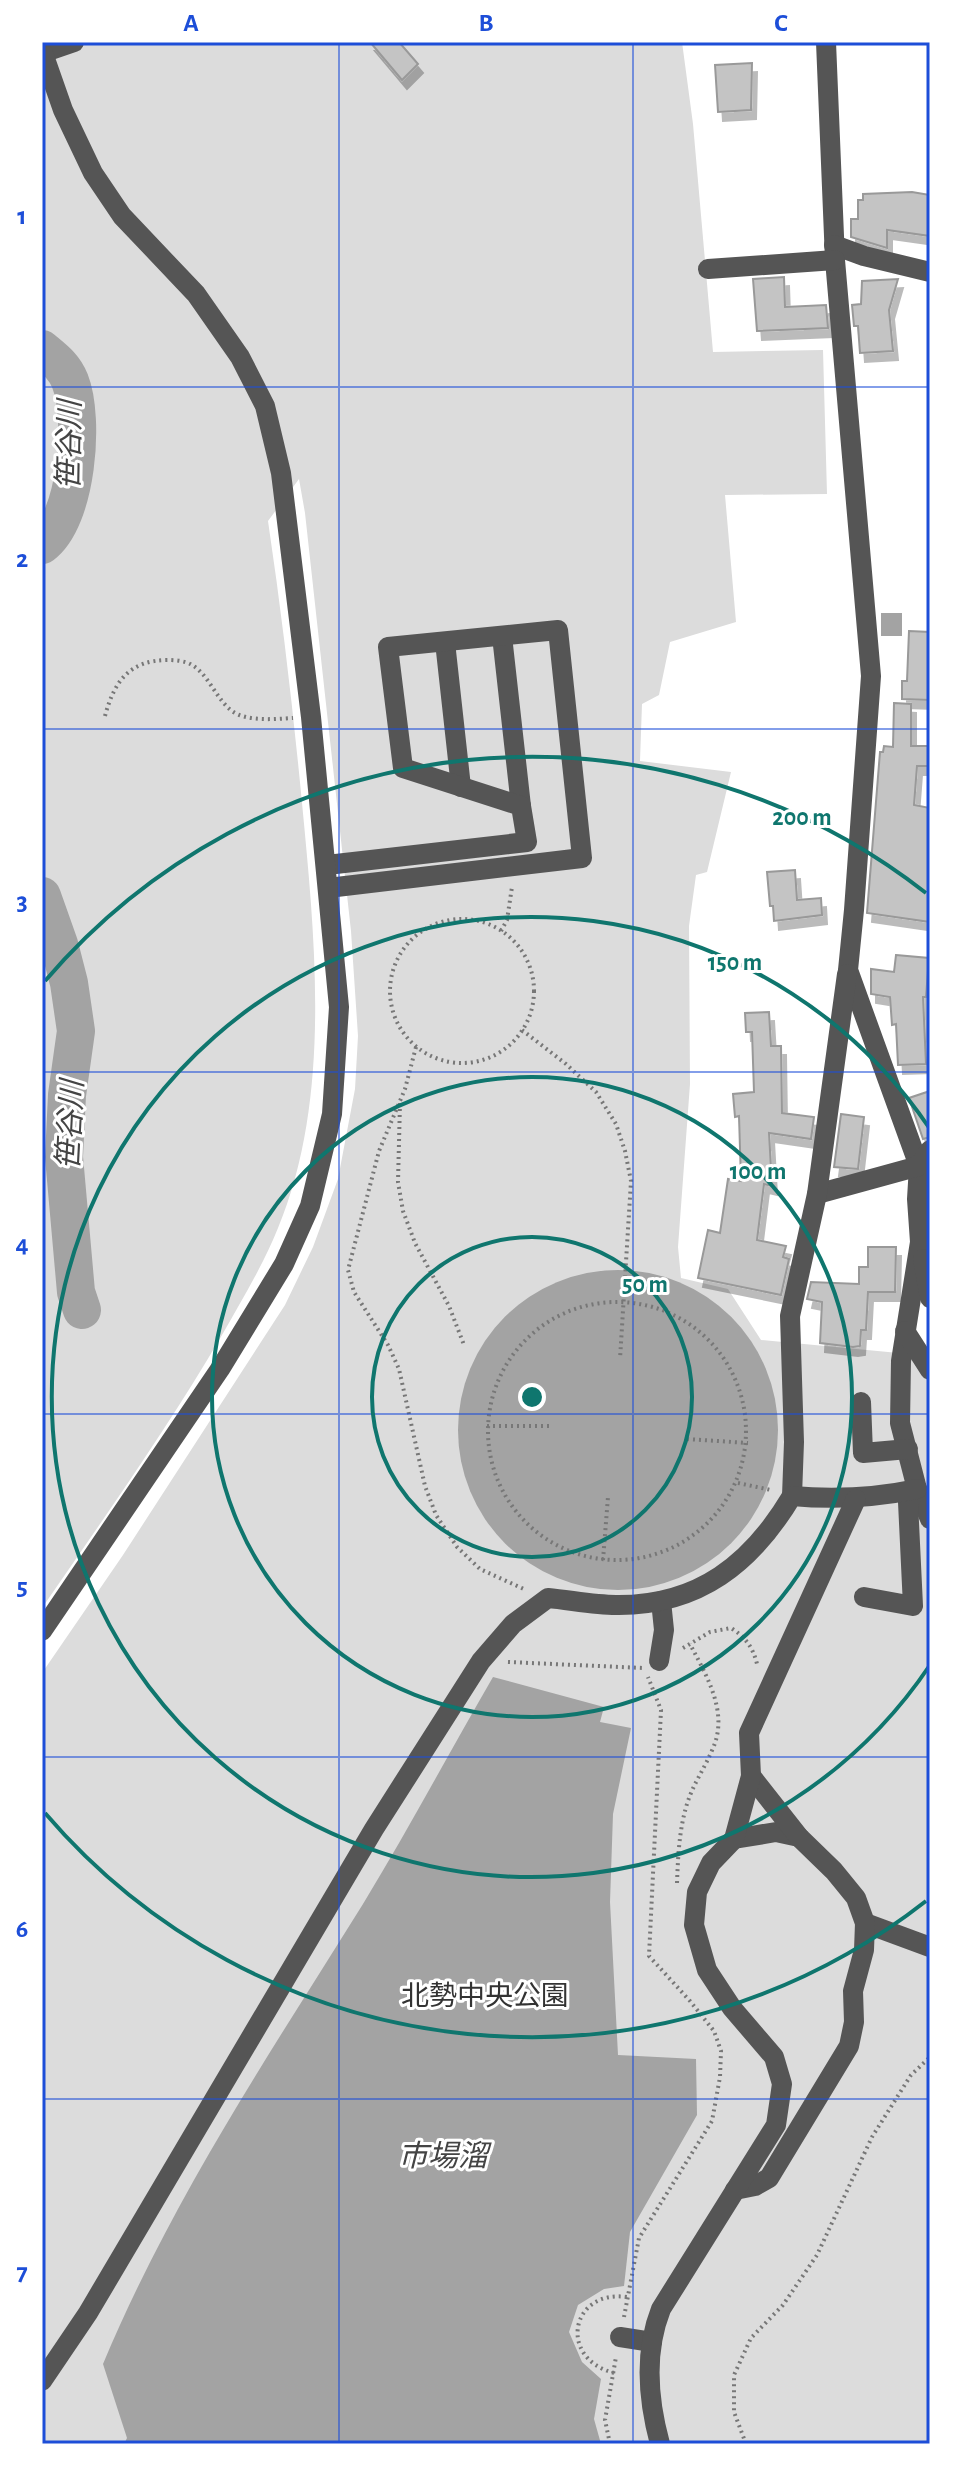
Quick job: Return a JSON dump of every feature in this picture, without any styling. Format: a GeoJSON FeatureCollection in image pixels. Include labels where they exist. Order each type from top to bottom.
{"type":"FeatureCollection","features":[{"type":"Feature","properties":{"kind":"street"},"geometry":{"type":"LineString","coordinates":[[42,1631],[220,1369],[284,1264],[310,1206],[332,1114],[339,1007],[311,717],[281,473],[265,406],[240,357],[196,294],[122,216],[93,173],[63,110],[43,53],[74,42]]}},
{"type":"Feature","properties":{"kind":"street"},"geometry":{"type":"LineString","coordinates":[[42,2381],[88,2313],[374,1829],[481,1661],[513,1624],[548,1598],[617,1605],[661,1601],[705,1587],[732,1570],[754,1550],[792,1496],[794,1442],[790,1316],[817,1194],[848,970],[871,676],[835,252],[826,42]]}},
{"type":"Feature","properties":{"kind":"street"},"geometry":{"type":"LineString","coordinates":[[708,269],[835,252],[930,272]]}},
{"type":"Feature","properties":{"kind":"street"},"geometry":{"type":"LineString","coordinates":[[328,888],[582,858],[558,630],[388,647],[403,768],[521,806]]}},
{"type":"Feature","properties":{"kind":"street"},"geometry":{"type":"LineString","coordinates":[[327,865],[527,842],[502,636]]}},
{"type":"Feature","properties":{"kind":"street"},"geometry":{"type":"LineString","coordinates":[[445,642],[461,787]]}},
{"type":"Feature","properties":{"kind":"street"},"geometry":{"type":"LineString","coordinates":[[848,970],[924,1158],[917,1199],[920,1242],[930,1298]]}},
{"type":"Feature","properties":{"kind":"street"},"geometry":{"type":"LineString","coordinates":[[817,1194],[924,1158]]}},
{"type":"Feature","properties":{"kind":"street"},"geometry":{"type":"LineString","coordinates":[[920,1242],[901,1361],[900,1423],[917,1489],[930,1519]]}},
{"type":"Feature","properties":{"kind":"street"},"geometry":{"type":"LineString","coordinates":[[905,1331],[930,1370]]}},
{"type":"Feature","properties":{"kind":"street"},"geometry":{"type":"LineString","coordinates":[[861,1402],[863,1453],[908,1449]]}},
{"type":"Feature","properties":{"kind":"street"},"geometry":{"type":"LineString","coordinates":[[792,1496],[829,1500],[876,1498],[917,1489]]}},
{"type":"Feature","properties":{"kind":"street"},"geometry":{"type":"LineString","coordinates":[[864,1597],[913,1606],[908,1502],[917,1489]]}},
{"type":"Feature","properties":{"kind":"street"},"geometry":{"type":"LineString","coordinates":[[660,2444],[651,2401],[650,2359],[654,2328],[661,2309],[776,2125],[782,2084],[774,2057],[732,2008],[707,1970],[694,1925],[697,1892],[711,1863],[734,1839],[751,1776],[749,1733],[856,1499]]}},
{"type":"Feature","properties":{"kind":"street"},"geometry":{"type":"LineString","coordinates":[[652,1664],[664,1630],[661,1601]]}},
{"type":"Feature","properties":{"kind":"street"},"geometry":{"type":"LineString","coordinates":[[735,2190],[755,2186],[769,2178],[849,2046],[854,2022],[853,1991],[864,1950],[865,1923],[856,1898],[799,1837],[751,1776]]}},
{"type":"Feature","properties":{"kind":"street"},"geometry":{"type":"LineString","coordinates":[[734,1839],[776,1832],[799,1837]]}},
{"type":"Feature","properties":{"kind":"street"},"geometry":{"type":"LineString","coordinates":[[865,1923],[930,1947]]}},
{"type":"Feature","properties":{"kind":"street"},"geometry":{"type":"LineString","coordinates":[[620,2337],[652,2342]]}},
{"type":"Feature","properties":{"kind":"path"},"geometry":{"type":"LineString","coordinates":[[105,716],[111,694],[121,678],[137,666],[164,660],[192,665],[234,714],[263,719],[311,717]]}},
{"type":"Feature","properties":{"kind":"path"},"geometry":{"type":"LineString","coordinates":[[501,931],[507,920],[512,881]]}},
{"type":"Feature","properties":{"kind":"path"},"geometry":{"type":"LineString","coordinates":[[452,919],[475,920],[501,931],[515,942],[528,962],[534,985],[531,1009],[522,1030],[506,1048],[485,1060],[461,1063],[438,1059],[416,1047],[400,1029],[391,1007],[390,982],[397,959],[410,940],[429,926],[452,919]]}},
{"type":"Feature","properties":{"kind":"path"},"geometry":{"type":"LineString","coordinates":[[522,1030],[596,1092],[616,1124],[631,1181],[620,1359]]}},
{"type":"Feature","properties":{"kind":"path"},"geometry":{"type":"LineString","coordinates":[[416,1047],[400,1100],[379,1151],[348,1270],[354,1292],[388,1345],[399,1369],[425,1486],[436,1515],[457,1547],[480,1569],[548,1598]]}},
{"type":"Feature","properties":{"kind":"path"},"geometry":{"type":"LineString","coordinates":[[400,1100],[398,1182],[403,1211],[415,1243],[449,1306],[464,1345]]}},
{"type":"Feature","properties":{"kind":"path"},"geometry":{"type":"LineString","coordinates":[[624,1301],[644,1303],[670,1312],[693,1323],[711,1341],[737,1392],[748,1443],[738,1483],[714,1518],[695,1536],[650,1556],[603,1560],[578,1555],[552,1544],[533,1531],[516,1512],[493,1469],[488,1452],[487,1426],[493,1395],[515,1351],[560,1315],[587,1304],[624,1301]]}},
{"type":"Feature","properties":{"kind":"path"},"geometry":{"type":"LineString","coordinates":[[487,1426],[549,1426]]}},
{"type":"Feature","properties":{"kind":"path"},"geometry":{"type":"LineString","coordinates":[[687,1439],[748,1443]]}},
{"type":"Feature","properties":{"kind":"path"},"geometry":{"type":"LineString","coordinates":[[738,1483],[792,1496]]}},
{"type":"Feature","properties":{"kind":"path"},"geometry":{"type":"LineString","coordinates":[[603,1560],[608,1497]]}},
{"type":"Feature","properties":{"kind":"path"},"geometry":{"type":"LineString","coordinates":[[481,1661],[652,1664],[710,1632],[731,1628],[743,1635],[754,1652],[759,1670]]}},
{"type":"Feature","properties":{"kind":"path"},"geometry":{"type":"LineString","coordinates":[[676,1896],[680,1833],[687,1803],[697,1777],[715,1746],[719,1730],[713,1691],[690,1644]]}},
{"type":"Feature","properties":{"kind":"path"},"geometry":{"type":"LineString","coordinates":[[610,2444],[605,2420],[639,2238],[712,2121],[720,2077],[721,2051],[714,2031],[649,1956],[661,1710],[652,1664]]}},
{"type":"Feature","properties":{"kind":"path"},"geometry":{"type":"LineString","coordinates":[[746,2444],[734,2412],[734,2375],[751,2338],[783,2305],[817,2255],[872,2137],[911,2075],[930,2057]]}},
{"type":"Feature","properties":{"kind":"path"},"geometry":{"type":"LineString","coordinates":[[614,2373],[586,2359],[580,2351],[577,2332],[584,2310],[594,2303],[605,2298],[628,2297]]}},
{"type":"Feature","properties":{"kind":"green space","name":"北勢中央公園"},"geometry":{"type":"Polygon","coordinates":[[[42,42],[682,42],[693,124],[713,352],[823,350],[827,494],[725,495],[736,622],[670,642],[659,695],[642,704],[640,761],[731,772],[707,872],[696,875],[689,926],[690,1084],[678,1247],[681,1278],[728,1289],[761,1340],[930,1356],[930,2444],[42,2444],[42,1673],[123,1555],[285,1305],[313,1247],[338,1179],[355,1089],[358,1036],[351,931],[299,479],[268,521],[295,732],[314,963],[313,1073],[295,1178],[272,1242],[222,1335],[157,1439],[42,1608],[42,42]]]}},
{"type":"Feature","properties":{"kind":"water"},"geometry":{"type":"Polygon","coordinates":[[[881,613],[902,613],[902,636],[881,636],[881,613]]]}},
{"type":"Feature","properties":{"kind":"water"},"geometry":{"type":"Polygon","coordinates":[[[618,1270],[649,1273],[679,1282],[707,1297],[731,1317],[751,1341],[766,1369],[775,1399],[778,1430],[775,1461],[766,1491],[751,1519],[731,1543],[707,1563],[679,1578],[649,1587],[618,1590],[587,1587],[557,1578],[529,1563],[505,1543],[485,1519],[470,1491],[461,1461],[458,1430],[461,1399],[470,1369],[485,1341],[505,1317],[529,1297],[557,1282],[587,1273],[618,1270]]]}},
{"type":"Feature","properties":{"kind":"water","name":"市場溜"},"geometry":{"type":"Polygon","coordinates":[[[493,1677],[604,1707],[600,1722],[631,1728],[613,1814],[610,1902],[618,2055],[696,2059],[697,2115],[630,2232],[624,2286],[604,2289],[578,2305],[569,2332],[582,2362],[601,2379],[594,2419],[601,2444],[124,2444],[127,2438],[103,2364],[130,2304],[159,2244],[224,2129],[380,1876],[493,1677]]]}},
{"type":"Feature","properties":{"kind":"building"},"geometry":{"type":"Polygon","coordinates":[[[370,42],[399,42],[418,64],[402,80],[370,42]]]}},
{"type":"Feature","properties":{"kind":"building"},"geometry":{"type":"Polygon","coordinates":[[[752,63],[751,110],[718,112],[715,65],[752,63]]]}},
{"type":"Feature","properties":{"kind":"building"},"geometry":{"type":"Polygon","coordinates":[[[912,192],[930,195],[930,236],[887,230],[887,248],[851,237],[851,219],[858,219],[858,200],[863,200],[863,194],[912,192]]]}},
{"type":"Feature","properties":{"kind":"building"},"geometry":{"type":"Polygon","coordinates":[[[784,277],[785,307],[826,305],[828,328],[757,331],[753,279],[784,277]]]}},
{"type":"Feature","properties":{"kind":"building"},"geometry":{"type":"Polygon","coordinates":[[[898,279],[889,310],[893,351],[860,353],[858,326],[854,326],[852,305],[861,304],[862,281],[898,279]]]}},
{"type":"Feature","properties":{"kind":"building"},"geometry":{"type":"Polygon","coordinates":[[[909,631],[930,632],[930,700],[902,699],[902,681],[907,681],[909,631]]]}},
{"type":"Feature","properties":{"kind":"building"},"geometry":{"type":"Polygon","coordinates":[[[894,703],[911,704],[911,746],[930,746],[930,766],[917,766],[914,805],[930,808],[930,922],[867,913],[880,752],[883,752],[884,746],[893,747],[894,703]]]}},
{"type":"Feature","properties":{"kind":"building"},"geometry":{"type":"Polygon","coordinates":[[[795,870],[797,900],[821,898],[822,915],[774,921],[767,872],[795,870]]]}},
{"type":"Feature","properties":{"kind":"building"},"geometry":{"type":"Polygon","coordinates":[[[896,955],[929,958],[926,997],[923,997],[926,1064],[898,1065],[896,1024],[892,1025],[890,997],[871,994],[871,969],[894,972],[896,955]]]}},
{"type":"Feature","properties":{"kind":"building"},"geometry":{"type":"Polygon","coordinates":[[[769,1012],[771,1046],[781,1046],[782,1113],[814,1117],[811,1139],[769,1133],[772,1186],[764,1184],[757,1240],[786,1246],[783,1257],[789,1259],[781,1295],[698,1278],[708,1230],[720,1233],[728,1179],[741,1181],[739,1116],[735,1117],[733,1094],[754,1092],[752,1032],[746,1032],[745,1013],[769,1012]]]}},
{"type":"Feature","properties":{"kind":"building"},"geometry":{"type":"Polygon","coordinates":[[[930,1091],[930,1137],[923,1139],[909,1098],[930,1091]]]}},
{"type":"Feature","properties":{"kind":"building"},"geometry":{"type":"Polygon","coordinates":[[[841,1114],[864,1117],[858,1169],[834,1167],[841,1114]]]}},
{"type":"Feature","properties":{"kind":"building"},"geometry":{"type":"Polygon","coordinates":[[[868,1247],[896,1247],[895,1292],[868,1292],[866,1330],[861,1330],[860,1346],[820,1343],[822,1302],[807,1299],[811,1282],[859,1284],[859,1267],[868,1267],[868,1247]]]}},
{"type":"Feature","properties":{"kind":"waterway","name":"笹谷川"},"geometry":{"type":"LineString","coordinates":[[42,349],[62,367],[70,381],[77,419],[75,468],[70,492],[54,532],[42,545]]}},
{"type":"Feature","properties":{"kind":"waterway","name":"笹谷川"},"geometry":{"type":"LineString","coordinates":[[42,896],[69,983],[76,1031],[67,1095],[64,1157],[76,1292],[82,1310]]}}]}
